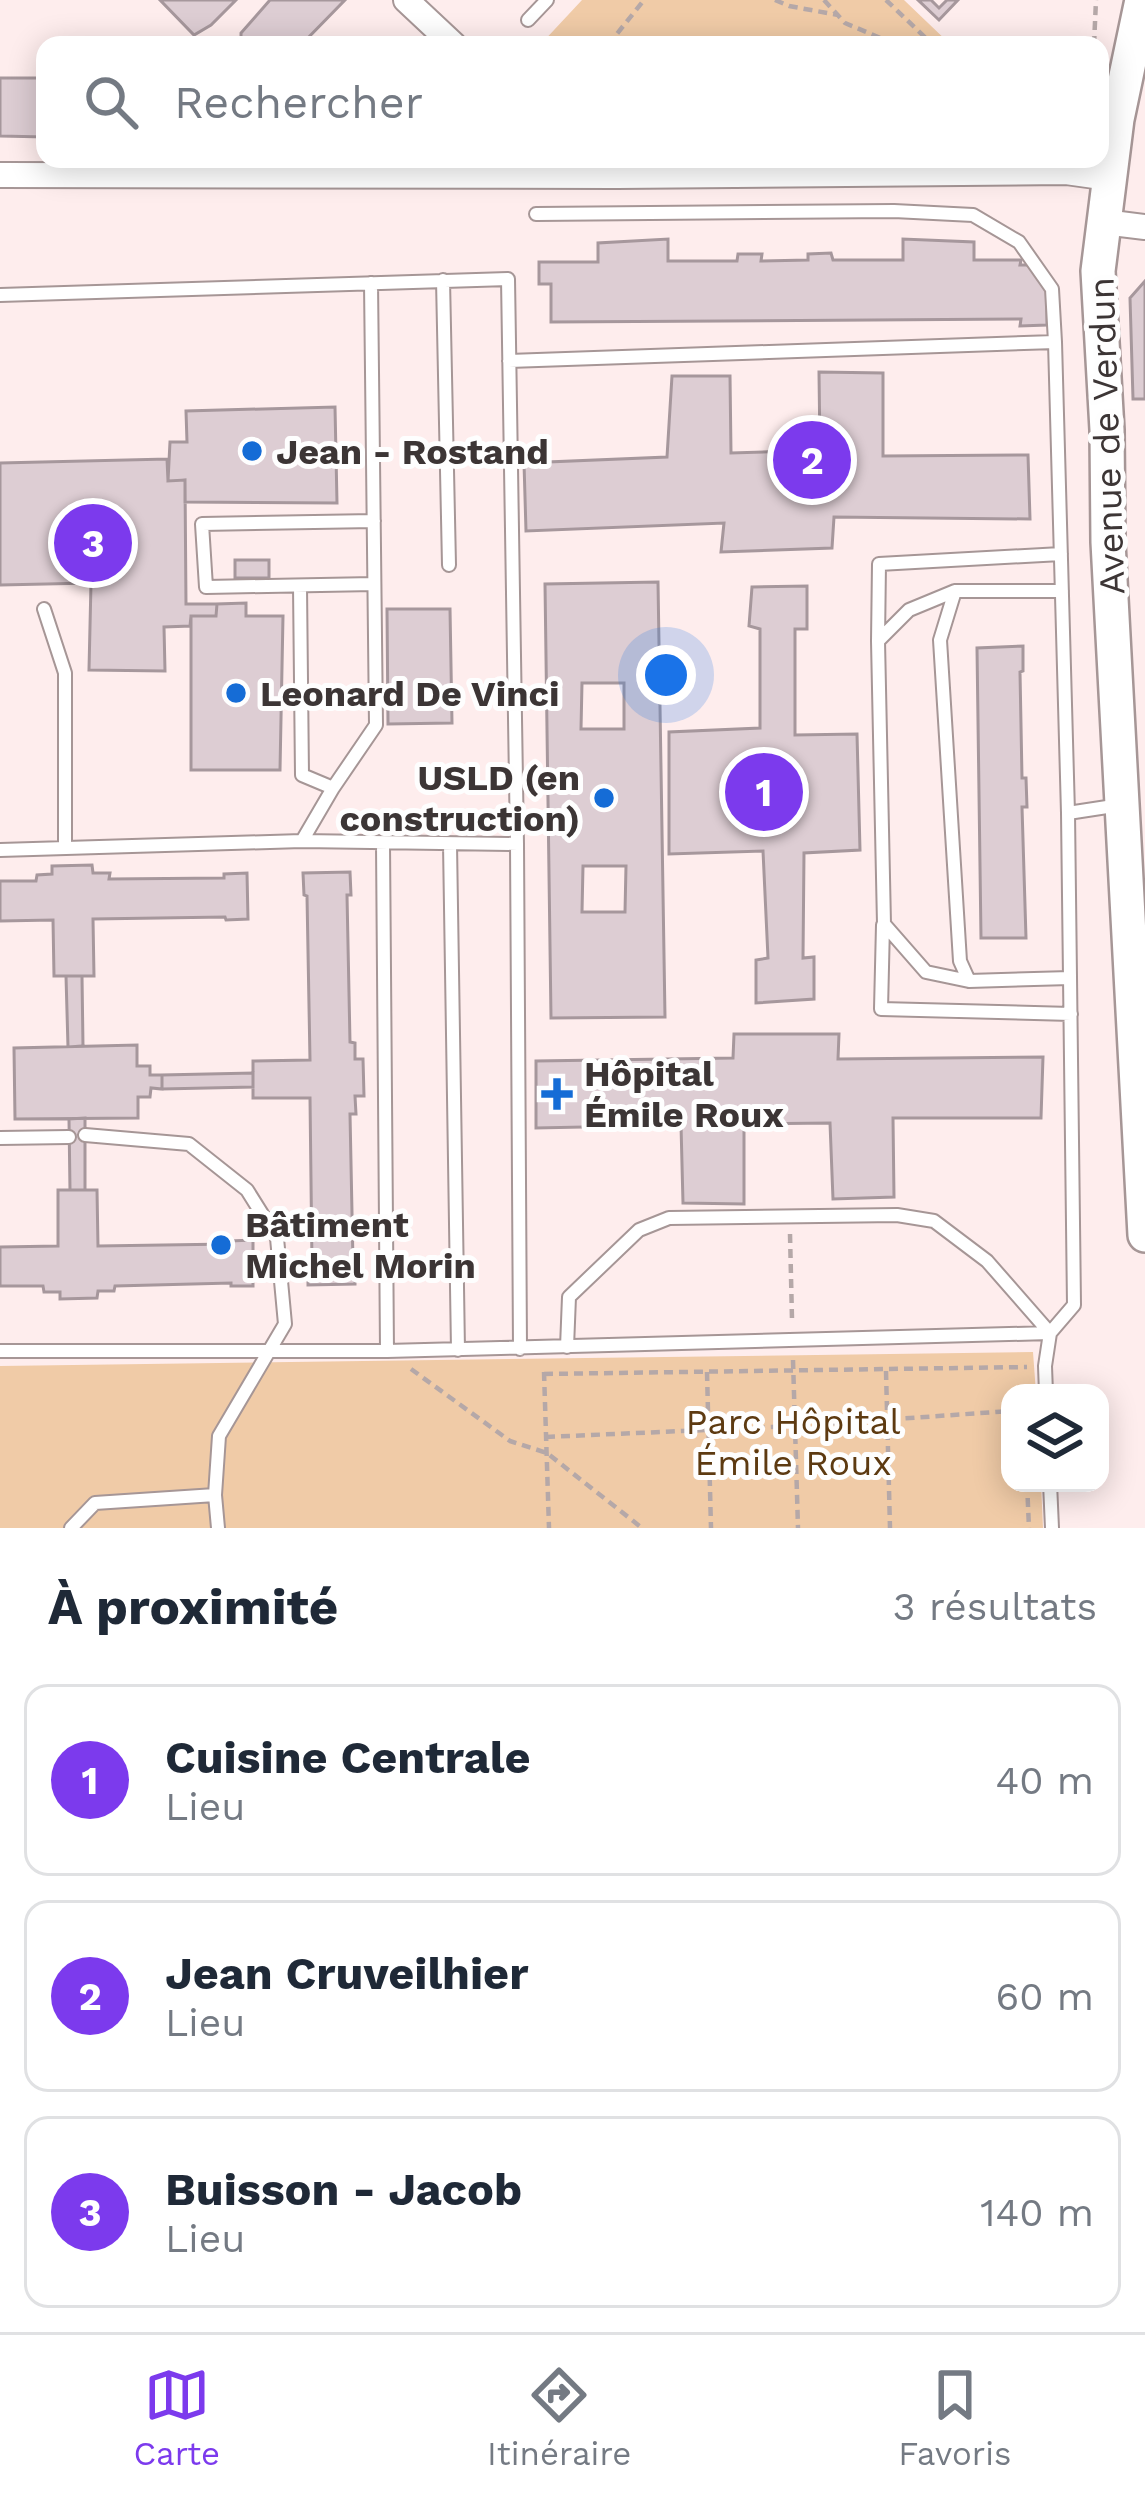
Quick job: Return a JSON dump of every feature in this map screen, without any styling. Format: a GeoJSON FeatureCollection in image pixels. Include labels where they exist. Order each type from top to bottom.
{"type":"FeatureCollection","features":[{"type":"Feature","properties":{"kind":"street"},"geometry":{"type":"LineString","coordinates":[[406,0],[444,36]]}},
{"type":"Feature","properties":{"kind":"street","name":"Avenue de Verdun"},"geometry":{"type":"LineString","coordinates":[[1142,0],[1117,119],[1098,272],[1108,542],[1134,805],[1145,1235]]}},
{"type":"Feature","properties":{"kind":"street"},"geometry":{"type":"LineString","coordinates":[[0,175],[511,168]]}},
{"type":"Feature","properties":{"kind":"street"},"geometry":{"type":"LineString","coordinates":[[680,168],[1066,172],[1109,178]]}},
{"type":"Feature","properties":{"kind":"street"},"geometry":{"type":"LineString","coordinates":[[1104,222],[1145,227]]}},
{"type":"Feature","properties":{"kind":"lane"},"geometry":{"type":"LineString","coordinates":[[529,20],[548,0]]}},
{"type":"Feature","properties":{"kind":"lane"},"geometry":{"type":"LineString","coordinates":[[536,214],[894,211],[973,215],[1019,242],[1052,289],[1068,813],[1074,1305],[1050,1333],[1046,1384]]}},
{"type":"Feature","properties":{"kind":"lane"},"geometry":{"type":"LineString","coordinates":[[0,295],[508,279],[520,1349]]}},
{"type":"Feature","properties":{"kind":"lane"},"geometry":{"type":"LineString","coordinates":[[443,280],[449,565]]}},
{"type":"Feature","properties":{"kind":"lane"},"geometry":{"type":"LineString","coordinates":[[302,841],[376,724],[371,283]]}},
{"type":"Feature","properties":{"kind":"lane"},"geometry":{"type":"LineString","coordinates":[[509,362],[1055,342]]}},
{"type":"Feature","properties":{"kind":"lane"},"geometry":{"type":"LineString","coordinates":[[374,521],[202,524],[206,587],[374,584]]}},
{"type":"Feature","properties":{"kind":"lane"},"geometry":{"type":"LineString","coordinates":[[1061,554],[878,564],[881,1009],[1071,1014]]}},
{"type":"Feature","properties":{"kind":"lane"},"geometry":{"type":"LineString","coordinates":[[300,586],[302,775],[333,788]]}},
{"type":"Feature","properties":{"kind":"lane"},"geometry":{"type":"LineString","coordinates":[[878,641],[909,610],[955,590],[1062,591]]}},
{"type":"Feature","properties":{"kind":"lane"},"geometry":{"type":"LineString","coordinates":[[955,590],[940,640],[960,961],[969,981]]}},
{"type":"Feature","properties":{"kind":"lane"},"geometry":{"type":"LineString","coordinates":[[44,609],[65,673],[65,848]]}},
{"type":"Feature","properties":{"kind":"lane"},"geometry":{"type":"LineString","coordinates":[[1068,813],[1134,805]]}},
{"type":"Feature","properties":{"kind":"lane"},"geometry":{"type":"LineString","coordinates":[[0,850],[302,841],[517,844]]}},
{"type":"Feature","properties":{"kind":"lane"},"geometry":{"type":"LineString","coordinates":[[383,844],[387,1351]]}},
{"type":"Feature","properties":{"kind":"lane"},"geometry":{"type":"LineString","coordinates":[[450,844],[458,1350]]}},
{"type":"Feature","properties":{"kind":"lane"},"geometry":{"type":"LineString","coordinates":[[884,923],[926,972],[969,981],[1070,978]]}},
{"type":"Feature","properties":{"kind":"lane"},"geometry":{"type":"LineString","coordinates":[[0,1138],[69,1136]]}},
{"type":"Feature","properties":{"kind":"lane"},"geometry":{"type":"LineString","coordinates":[[85,1136],[189,1144],[247,1190],[277,1238],[285,1324],[219,1436],[218,1528]]}},
{"type":"Feature","properties":{"kind":"lane"},"geometry":{"type":"LineString","coordinates":[[566,1347],[569,1297],[639,1230],[669,1218],[897,1215],[934,1221],[987,1261],[1050,1333]]}},
{"type":"Feature","properties":{"kind":"lane"},"geometry":{"type":"LineString","coordinates":[[0,1351],[520,1349],[1050,1333]]}},
{"type":"Feature","properties":{"kind":"lane"},"geometry":{"type":"LineString","coordinates":[[1050,1492],[1052,1528]]}},
{"type":"Feature","properties":{"kind":"lane"},"geometry":{"type":"LineString","coordinates":[[71,1528],[95,1503],[215,1495]]}},
{"type":"Feature","properties":{"kind":"path"},"geometry":{"type":"LineString","coordinates":[[615,36],[644,0]]}},
{"type":"Feature","properties":{"kind":"path"},"geometry":{"type":"LineString","coordinates":[[775,0],[838,15]]}},
{"type":"Feature","properties":{"kind":"path"},"geometry":{"type":"LineString","coordinates":[[824,0],[845,22],[877,36]]}},
{"type":"Feature","properties":{"kind":"path"},"geometry":{"type":"LineString","coordinates":[[886,0],[924,36]]}},
{"type":"Feature","properties":{"kind":"path"},"geometry":{"type":"LineString","coordinates":[[1094,36],[1096,0]]}},
{"type":"Feature","properties":{"kind":"path"},"geometry":{"type":"LineString","coordinates":[[789,1216],[799,1528]]}},
{"type":"Feature","properties":{"kind":"path"},"geometry":{"type":"LineString","coordinates":[[543,1348],[549,1528]]}},
{"type":"Feature","properties":{"kind":"path"},"geometry":{"type":"LineString","coordinates":[[387,1351],[510,1441],[547,1453],[641,1528]]}},
{"type":"Feature","properties":{"kind":"path"},"geometry":{"type":"LineString","coordinates":[[544,1374],[1045,1366]]}},
{"type":"Feature","properties":{"kind":"path"},"geometry":{"type":"LineString","coordinates":[[886,1371],[890,1528]]}},
{"type":"Feature","properties":{"kind":"path"},"geometry":{"type":"LineString","coordinates":[[707,1372],[711,1528]]}},
{"type":"Feature","properties":{"kind":"path"},"geometry":{"type":"LineString","coordinates":[[546,1437],[1001,1412]]}},
{"type":"Feature","properties":{"kind":"path"},"geometry":{"type":"LineString","coordinates":[[1027,1492],[1029,1528]]}},
{"type":"Feature","properties":{"kind":"green space"},"geometry":{"type":"Polygon","coordinates":[[[582,0],[904,0],[942,36],[548,36],[582,0]]]}},
{"type":"Feature","properties":{"kind":"green space","name":"Parc Hôpital Émile Roux"},"geometry":{"type":"Polygon","coordinates":[[[1033,1352],[1035,1384],[1001,1384],[1001,1492],[1041,1492],[1043,1528],[0,1528],[0,1366],[1033,1352]]]}},
{"type":"Feature","properties":{"kind":"building"},"geometry":{"type":"Polygon","coordinates":[[[160,0],[236,0],[194,35],[160,0]]]}},
{"type":"Feature","properties":{"kind":"building"},"geometry":{"type":"Polygon","coordinates":[[[270,0],[345,0],[310,36],[241,33],[270,0]]]}},
{"type":"Feature","properties":{"kind":"building"},"geometry":{"type":"Polygon","coordinates":[[[918,0],[931,0],[939,8],[947,0],[958,0],[939,20],[918,0]]]}},
{"type":"Feature","properties":{"kind":"building"},"geometry":{"type":"Polygon","coordinates":[[[0,78],[36,78],[36,137],[0,136],[0,78]]]}},
{"type":"Feature","properties":{"kind":"building"},"geometry":{"type":"Polygon","coordinates":[[[668,239],[668,261],[737,261],[738,254],[762,254],[761,261],[808,260],[808,254],[831,253],[833,260],[903,260],[903,239],[974,242],[974,260],[1021,260],[1020,265],[1031,265],[1047,292],[1047,325],[1020,326],[1021,319],[551,322],[551,284],[539,284],[539,262],[598,262],[598,243],[668,239]]]}},
{"type":"Feature","properties":{"kind":"building"},"geometry":{"type":"Polygon","coordinates":[[[1145,281],[1145,399],[1133,399],[1130,298],[1145,281]]]}},
{"type":"Feature","properties":{"kind":"building"},"geometry":{"type":"Polygon","coordinates":[[[819,372],[883,373],[883,456],[1028,455],[1030,519],[834,517],[832,548],[721,552],[724,523],[526,531],[524,463],[667,457],[672,376],[730,376],[731,453],[820,450],[819,372]]]}},
{"type":"Feature","properties":{"kind":"building","name":"Jean - Rostand"},"geometry":{"type":"Polygon","coordinates":[[[335,407],[337,503],[185,502],[185,480],[168,481],[170,442],[187,442],[186,411],[335,407]]]}},
{"type":"Feature","properties":{"kind":"building"},"geometry":{"type":"Polygon","coordinates":[[[167,459],[168,481],[185,480],[186,604],[217,604],[216,616],[191,616],[190,626],[164,627],[165,671],[89,670],[91,583],[0,585],[0,463],[167,459]]]}},
{"type":"Feature","properties":{"kind":"building"},"geometry":{"type":"Polygon","coordinates":[[[235,560],[269,560],[269,578],[235,578],[235,560]]]}},
{"type":"Feature","properties":{"kind":"building","name":"USLD (en construction)"},"geometry":{"type":"Polygon","coordinates":[[[658,582],[665,1017],[551,1018],[545,584],[658,582]],[[582,683],[581,729],[624,729],[624,683],[582,683]],[[583,866],[582,912],[625,912],[626,866],[583,866]]]}},
{"type":"Feature","properties":{"kind":"building"},"geometry":{"type":"Polygon","coordinates":[[[807,586],[807,629],[795,629],[795,735],[857,734],[860,850],[804,853],[803,958],[814,957],[814,999],[756,1003],[756,960],[768,958],[763,851],[669,854],[669,732],[760,728],[760,629],[749,626],[752,587],[807,586]]]}},
{"type":"Feature","properties":{"kind":"building","name":"Leonard De Vinci"},"geometry":{"type":"Polygon","coordinates":[[[246,603],[246,616],[283,616],[280,770],[191,770],[191,616],[216,616],[217,604],[246,603]]]}},
{"type":"Feature","properties":{"kind":"building"},"geometry":{"type":"Polygon","coordinates":[[[387,609],[450,609],[452,723],[388,724],[387,609]]]}},
{"type":"Feature","properties":{"kind":"building"},"geometry":{"type":"Polygon","coordinates":[[[1023,646],[1026,938],[981,938],[977,648],[1023,646]]]}},
{"type":"Feature","properties":{"kind":"building"},"geometry":{"type":"Polygon","coordinates":[[[92,865],[93,873],[110,873],[109,879],[224,878],[224,874],[247,873],[248,919],[93,919],[94,976],[54,976],[53,920],[0,921],[0,881],[36,881],[37,875],[52,874],[52,866],[92,865]]]}},
{"type":"Feature","properties":{"kind":"building"},"geometry":{"type":"Polygon","coordinates":[[[350,872],[350,1042],[355,1043],[355,1059],[363,1059],[364,1096],[355,1096],[356,1114],[350,1114],[355,1284],[308,1285],[308,1264],[312,1264],[310,1098],[253,1098],[253,1061],[310,1060],[303,873],[350,872]]]}},
{"type":"Feature","properties":{"kind":"building"},"geometry":{"type":"Polygon","coordinates":[[[66,976],[82,976],[83,1046],[68,1047],[66,976]]]}},
{"type":"Feature","properties":{"kind":"building"},"geometry":{"type":"Polygon","coordinates":[[[734,1034],[839,1034],[838,1059],[1043,1057],[1041,1118],[893,1118],[894,1197],[833,1199],[830,1123],[744,1124],[744,1204],[683,1203],[681,1125],[536,1128],[536,1061],[733,1058],[734,1034]]]}},
{"type":"Feature","properties":{"kind":"building"},"geometry":{"type":"Polygon","coordinates":[[[137,1045],[137,1066],[150,1066],[150,1075],[162,1075],[162,1089],[151,1088],[150,1097],[138,1097],[138,1118],[15,1119],[14,1048],[137,1045]]]}},
{"type":"Feature","properties":{"kind":"building"},"geometry":{"type":"Polygon","coordinates":[[[253,1073],[253,1087],[162,1089],[162,1075],[253,1073]]]}},
{"type":"Feature","properties":{"kind":"building"},"geometry":{"type":"Polygon","coordinates":[[[85,1118],[85,1190],[70,1190],[69,1119],[85,1118]]]}},
{"type":"Feature","properties":{"kind":"building","name":"Bâtiment Michel Morin"},"geometry":{"type":"Polygon","coordinates":[[[58,1190],[97,1190],[98,1246],[253,1240],[253,1286],[115,1286],[114,1291],[98,1291],[97,1298],[60,1299],[60,1292],[44,1292],[43,1286],[0,1286],[0,1247],[58,1246],[58,1190]]]}},
{"type":"Feature","properties":{"kind":"place","name":"Jean - Rostand"},"geometry":{"type":"Point","coordinates":[252,451]}},
{"type":"Feature","properties":{"kind":"place","name":"Jean Cruveilhier"},"geometry":{"type":"Point","coordinates":[812,460]}},
{"type":"Feature","properties":{"kind":"place","name":"Buisson - Jacob"},"geometry":{"type":"Point","coordinates":[93,543]}},
{"type":"Feature","properties":{"kind":"place","name":"Leonard De Vinci"},"geometry":{"type":"Point","coordinates":[236,693]}},
{"type":"Feature","properties":{"kind":"place","name":"Cuisine Centrale"},"geometry":{"type":"Point","coordinates":[764,792]}},
{"type":"Feature","properties":{"kind":"place","name":"USLD (en construction)"},"geometry":{"type":"Point","coordinates":[604,798]}},
{"type":"Feature","properties":{"kind":"place","name":"Hôpital Émile Roux"},"geometry":{"type":"Point","coordinates":[557,1094]}},
{"type":"Feature","properties":{"kind":"place","name":"Bâtiment Michel Morin"},"geometry":{"type":"Point","coordinates":[221,1245]}}]}
